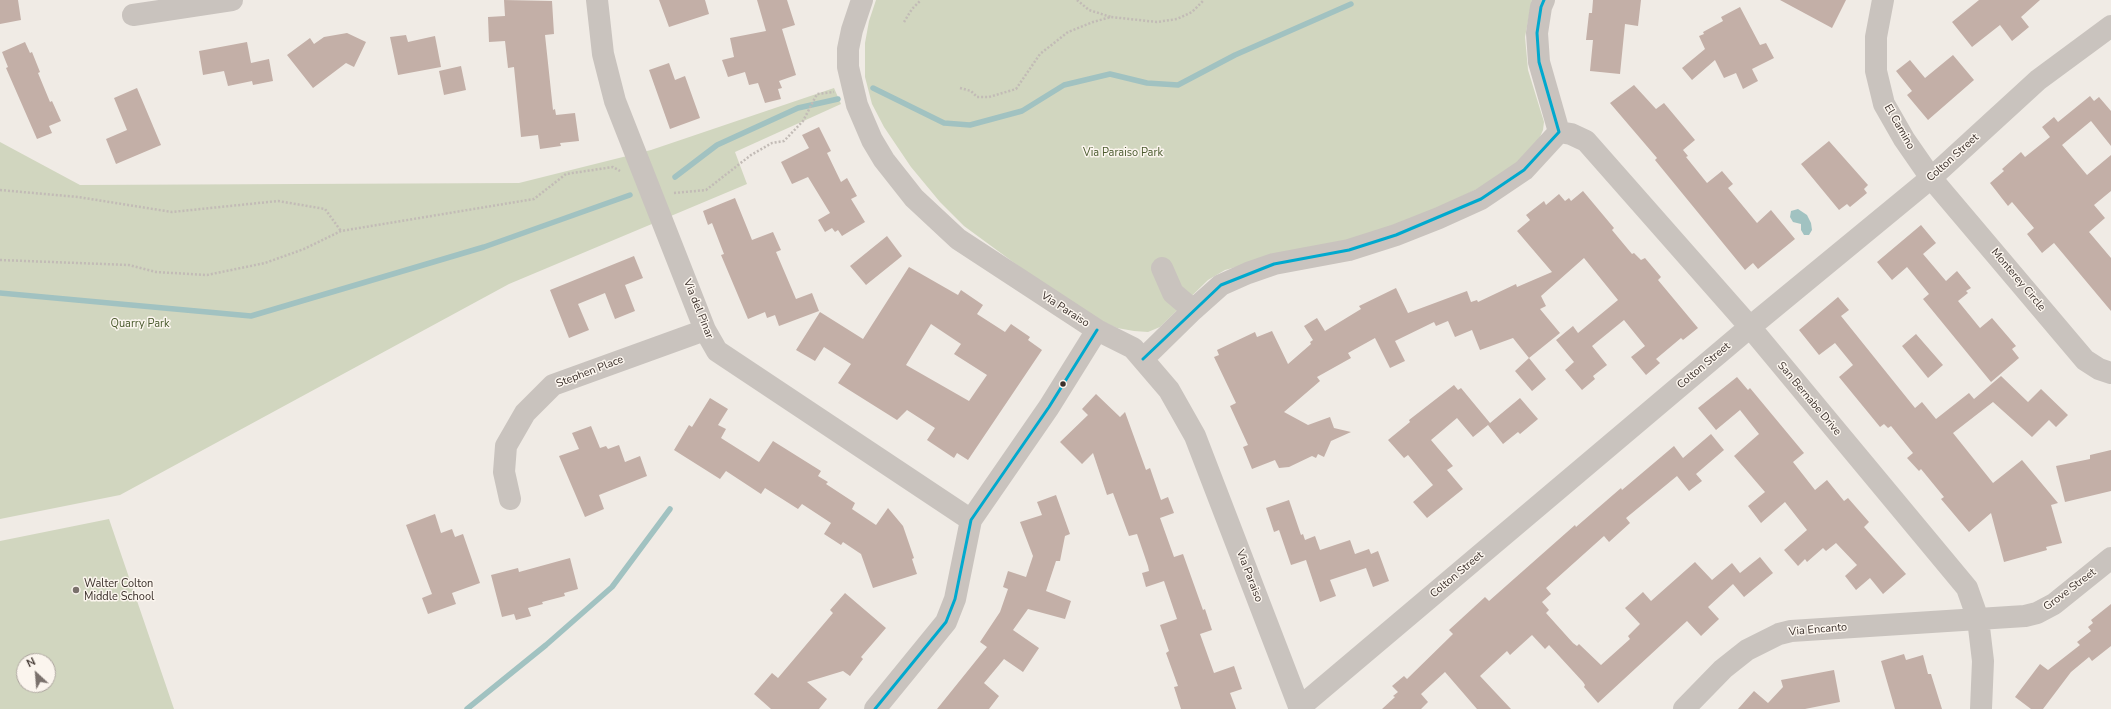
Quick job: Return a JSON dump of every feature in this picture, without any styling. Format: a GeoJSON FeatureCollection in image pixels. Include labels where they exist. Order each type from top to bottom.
{"type":"FeatureCollection","features":[{"type":"Feature","properties":{"kind":"street"},"geometry":{"type":"LineString","coordinates":[[133,15],[232,0]]}},
{"type":"Feature","properties":{"kind":"street","name":"Via del Pinar"},"geometry":{"type":"LineString","coordinates":[[596,0],[603,54],[615,101],[705,330],[717,351],[971,520]]}},
{"type":"Feature","properties":{"kind":"street","name":"Via Paraiso"},"geometry":{"type":"LineString","coordinates":[[862,0],[852,30],[848,49],[848,67],[852,91],[864,123],[880,154],[914,198],[958,239],[1097,330],[1133,348],[1176,400],[1195,436],[1299,708]]}},
{"type":"Feature","properties":{"kind":"street"},"geometry":{"type":"LineString","coordinates":[[1143,359],[1221,284],[1248,272],[1274,264],[1349,250],[1396,235],[1481,199],[1524,170],[1559,132],[1539,62],[1537,33],[1540,7],[1544,0]]}},
{"type":"Feature","properties":{"kind":"street","name":"El Camino"},"geometry":{"type":"LineString","coordinates":[[1883,0],[1876,37],[1876,64],[1884,104],[1904,140],[1931,178]]}},
{"type":"Feature","properties":{"kind":"street","name":"Colton Street"},"geometry":{"type":"LineString","coordinates":[[1299,708],[1750,328],[1931,178],[2038,80],[2107,37]]}},
{"type":"Feature","properties":{"kind":"street","name":"San Bernabe Drive"},"geometry":{"type":"LineString","coordinates":[[1559,132],[1571,134],[1586,141],[1750,328],[1968,588],[1978,618],[1983,661],[1982,709]]}},
{"type":"Feature","properties":{"kind":"street","name":"Monterey Circle"},"geometry":{"type":"LineString","coordinates":[[1931,178],[2084,360],[2099,369],[2111,373]]}},
{"type":"Feature","properties":{"kind":"street"},"geometry":{"type":"LineString","coordinates":[[1162,268],[1173,293],[1193,310]]}},
{"type":"Feature","properties":{"kind":"street","name":"Stephen Place"},"geometry":{"type":"LineString","coordinates":[[510,499],[504,472],[506,446],[525,413],[553,385],[705,330]]}},
{"type":"Feature","properties":{"kind":"street"},"geometry":{"type":"LineString","coordinates":[[875,709],[935,636],[951,612],[961,577],[971,520],[1048,407],[1097,330]]}},
{"type":"Feature","properties":{"kind":"street","name":"Grove Street"},"geometry":{"type":"LineString","coordinates":[[1978,618],[2025,616],[2046,609],[2111,558]]}},
{"type":"Feature","properties":{"kind":"street","name":"Via Encanto"},"geometry":{"type":"LineString","coordinates":[[1684,709],[1723,669],[1747,650],[1779,634],[1791,631],[1978,618]]}},
{"type":"Feature","properties":{"kind":"path"},"geometry":{"type":"LineString","coordinates":[[904,22],[912,9],[921,0]]}},
{"type":"Feature","properties":{"kind":"path"},"geometry":{"type":"LineString","coordinates":[[1077,0],[1089,10],[1111,17],[1157,22],[1177,19],[1192,12],[1204,0]]}},
{"type":"Feature","properties":{"kind":"path"},"geometry":{"type":"LineString","coordinates":[[960,88],[970,91],[977,97],[990,97],[1016,89],[1040,54],[1056,40],[1068,32],[1093,22],[1111,17]]}},
{"type":"Feature","properties":{"kind":"path"},"geometry":{"type":"LineString","coordinates":[[0,260],[129,265],[156,272],[207,275],[265,263],[304,249],[341,231],[534,199],[566,174],[613,167],[648,187],[678,194],[706,190],[751,155],[772,143],[784,141],[803,121],[817,94],[852,91]]}},
{"type":"Feature","properties":{"kind":"path"},"geometry":{"type":"LineString","coordinates":[[0,190],[78,197],[172,212],[278,201],[325,209],[341,231]]}},
{"type":"Feature","properties":{"kind":"green space","name":"Via Paraiso Park"},"geometry":{"type":"Polygon","coordinates":[[[876,0],[1532,0],[1525,37],[1528,70],[1544,122],[1543,130],[1540,137],[1528,153],[1496,180],[1429,212],[1338,245],[1255,262],[1225,270],[1208,280],[1160,327],[1148,332],[1117,328],[1102,321],[1028,273],[964,226],[940,202],[911,167],[884,127],[872,104],[865,77],[865,43],[869,21],[876,0]]]}},
{"type":"Feature","properties":{"kind":"green space","name":"Quarry Park"},"geometry":{"type":"Polygon","coordinates":[[[834,88],[841,104],[735,152],[747,184],[509,284],[120,495],[0,519],[0,142],[80,185],[519,183],[651,150],[834,88]]]}},
{"type":"Feature","properties":{"kind":"green space","name":"Walter Colton Middle School"},"geometry":{"type":"Polygon","coordinates":[[[109,519],[174,709],[0,709],[0,541],[109,519]]]}},
{"type":"Feature","properties":{"kind":"water"},"geometry":{"type":"Polygon","coordinates":[[[1798,209],[1807,215],[1811,223],[1812,230],[1809,235],[1804,235],[1801,230],[1801,224],[1793,222],[1790,217],[1791,211],[1798,209]]]}},
{"type":"Feature","properties":{"kind":"building"},"geometry":{"type":"Polygon","coordinates":[[[0,0],[18,0],[21,20],[0,24],[0,0]]]}},
{"type":"Feature","properties":{"kind":"building"},"geometry":{"type":"Polygon","coordinates":[[[504,0],[552,1],[554,34],[545,35],[553,110],[555,109],[556,115],[575,113],[579,141],[560,143],[561,146],[540,149],[538,135],[521,137],[514,67],[508,68],[505,41],[489,42],[488,17],[505,16],[504,0]]]}},
{"type":"Feature","properties":{"kind":"building"},"geometry":{"type":"Polygon","coordinates":[[[659,0],[705,0],[709,14],[669,27],[659,0]]]}},
{"type":"Feature","properties":{"kind":"building"},"geometry":{"type":"Polygon","coordinates":[[[757,0],[787,0],[795,25],[782,29],[796,75],[779,81],[782,88],[778,89],[781,99],[765,103],[758,83],[749,85],[745,72],[728,77],[722,60],[734,57],[730,38],[766,31],[757,0]]]}},
{"type":"Feature","properties":{"kind":"building"},"geometry":{"type":"Polygon","coordinates":[[[1593,0],[1641,0],[1638,26],[1625,24],[1620,74],[1590,71],[1593,40],[1586,40],[1589,13],[1592,13],[1593,0]]]}},
{"type":"Feature","properties":{"kind":"building"},"geometry":{"type":"Polygon","coordinates":[[[1780,0],[1846,0],[1832,28],[1780,0]]]}},
{"type":"Feature","properties":{"kind":"building"},"geometry":{"type":"Polygon","coordinates":[[[1979,0],[2040,0],[2021,17],[2029,27],[2012,41],[2000,25],[1972,47],[1952,22],[1979,0]]]}},
{"type":"Feature","properties":{"kind":"building"},"geometry":{"type":"Polygon","coordinates":[[[1740,7],[1760,45],[1766,43],[1774,58],[1752,69],[1758,81],[1743,89],[1736,73],[1724,78],[1715,60],[1692,80],[1682,68],[1705,49],[1699,36],[1704,34],[1703,32],[1723,21],[1721,17],[1740,7]]]}},
{"type":"Feature","properties":{"kind":"building"},"geometry":{"type":"Polygon","coordinates":[[[347,33],[366,42],[354,67],[346,63],[313,88],[287,55],[310,38],[314,44],[324,37],[347,33]]]}},
{"type":"Feature","properties":{"kind":"building"},"geometry":{"type":"Polygon","coordinates":[[[406,35],[408,42],[435,36],[441,67],[398,75],[390,37],[406,35]]]}},
{"type":"Feature","properties":{"kind":"building"},"geometry":{"type":"Polygon","coordinates":[[[25,42],[30,53],[32,52],[40,72],[38,73],[50,102],[52,101],[61,121],[49,126],[52,133],[37,139],[6,68],[8,67],[2,52],[25,42]]]}},
{"type":"Feature","properties":{"kind":"building"},"geometry":{"type":"Polygon","coordinates":[[[247,42],[251,63],[269,59],[273,81],[253,85],[252,81],[228,86],[224,71],[203,75],[199,51],[247,42]]]}},
{"type":"Feature","properties":{"kind":"building"},"geometry":{"type":"Polygon","coordinates":[[[1953,55],[1974,80],[1928,120],[1907,95],[1912,91],[1896,71],[1910,60],[1925,78],[1953,55]]]}},
{"type":"Feature","properties":{"kind":"building"},"geometry":{"type":"Polygon","coordinates":[[[669,63],[675,80],[685,76],[700,118],[670,129],[649,70],[669,63]]]}},
{"type":"Feature","properties":{"kind":"building"},"geometry":{"type":"Polygon","coordinates":[[[461,66],[466,90],[444,95],[439,71],[461,66]]]}},
{"type":"Feature","properties":{"kind":"building"},"geometry":{"type":"Polygon","coordinates":[[[1634,85],[1656,109],[1664,103],[1695,140],[1683,150],[1688,156],[1686,157],[1707,183],[1722,171],[1733,184],[1728,188],[1757,223],[1771,210],[1795,239],[1758,269],[1753,263],[1745,270],[1655,160],[1657,158],[1610,103],[1634,85]]]}},
{"type":"Feature","properties":{"kind":"building"},"geometry":{"type":"Polygon","coordinates":[[[137,88],[161,145],[116,164],[106,139],[127,130],[114,98],[137,88]]]}},
{"type":"Feature","properties":{"kind":"building"},"geometry":{"type":"Polygon","coordinates":[[[2090,96],[2094,101],[2099,97],[2111,111],[2111,146],[2091,121],[2062,145],[2087,175],[2111,155],[2111,191],[2094,205],[2105,218],[2089,232],[2111,258],[2111,311],[2054,243],[2042,253],[2027,234],[2034,228],[2012,202],[2008,206],[1990,183],[2004,171],[2002,169],[2021,152],[2025,157],[2050,137],[2042,127],[2054,117],[2058,122],[2090,96]]]}},
{"type":"Feature","properties":{"kind":"building"},"geometry":{"type":"Polygon","coordinates":[[[819,127],[831,151],[827,153],[841,182],[847,178],[857,196],[851,199],[865,222],[842,236],[838,230],[835,232],[832,228],[825,232],[818,220],[830,213],[808,177],[792,184],[781,162],[809,148],[802,135],[819,127]]]}},
{"type":"Feature","properties":{"kind":"building"},"geometry":{"type":"Polygon","coordinates":[[[1829,141],[1868,185],[1864,189],[1867,193],[1850,207],[1847,204],[1839,210],[1801,164],[1829,141]]]}},
{"type":"Feature","properties":{"kind":"building"},"geometry":{"type":"Polygon","coordinates":[[[1583,191],[1614,228],[1612,230],[1632,254],[1634,253],[1641,260],[1645,258],[1661,277],[1658,280],[1698,328],[1683,340],[1681,338],[1656,359],[1660,363],[1646,375],[1631,357],[1645,346],[1624,320],[1592,346],[1607,365],[1593,376],[1595,379],[1582,390],[1565,370],[1574,362],[1556,340],[1573,326],[1578,333],[1618,300],[1584,258],[1541,296],[1546,306],[1540,309],[1560,333],[1529,358],[1513,338],[1480,350],[1472,330],[1455,337],[1448,321],[1436,326],[1434,322],[1395,341],[1405,361],[1390,368],[1375,338],[1348,353],[1351,358],[1317,377],[1320,381],[1284,412],[1308,425],[1330,417],[1334,428],[1351,432],[1331,441],[1324,457],[1318,454],[1316,458],[1312,456],[1289,467],[1279,468],[1275,460],[1252,469],[1243,447],[1248,445],[1230,406],[1236,403],[1214,357],[1219,355],[1217,350],[1255,332],[1257,337],[1272,331],[1288,364],[1311,344],[1310,342],[1313,340],[1304,326],[1317,318],[1325,331],[1361,309],[1359,306],[1396,288],[1408,313],[1467,291],[1471,302],[1477,300],[1478,302],[1516,284],[1517,287],[1552,272],[1517,231],[1530,220],[1526,215],[1544,201],[1546,205],[1559,194],[1565,201],[1569,198],[1571,201],[1583,191]]]}},
{"type":"Feature","properties":{"kind":"building"},"geometry":{"type":"Polygon","coordinates":[[[735,198],[752,240],[773,232],[781,250],[776,252],[796,299],[812,293],[819,311],[779,326],[775,315],[767,318],[765,312],[748,319],[721,255],[724,254],[712,223],[708,225],[703,211],[735,198]]]}},
{"type":"Feature","properties":{"kind":"building"},"geometry":{"type":"Polygon","coordinates":[[[1921,225],[1936,243],[1923,254],[1946,281],[1957,271],[1971,288],[1966,291],[1968,293],[1958,301],[1980,328],[1992,318],[2016,346],[2012,349],[2019,358],[1991,382],[1923,299],[1929,294],[1907,267],[1892,280],[1877,262],[1921,225]]]}},
{"type":"Feature","properties":{"kind":"building"},"geometry":{"type":"Polygon","coordinates":[[[887,236],[902,256],[866,285],[850,266],[887,236]]]}},
{"type":"Feature","properties":{"kind":"building"},"geometry":{"type":"Polygon","coordinates":[[[634,256],[643,278],[625,285],[635,311],[615,319],[605,293],[578,304],[589,330],[569,338],[550,290],[634,256]]]}},
{"type":"Feature","properties":{"kind":"building"},"geometry":{"type":"Polygon","coordinates":[[[909,267],[958,295],[961,290],[983,305],[977,314],[1005,332],[1011,324],[1030,337],[1028,340],[1042,350],[968,460],[957,453],[954,458],[927,440],[935,428],[907,410],[897,420],[838,383],[851,364],[824,347],[815,361],[796,350],[820,312],[863,339],[909,267]],[[931,324],[906,365],[969,401],[987,375],[954,354],[961,344],[931,324]]]}},
{"type":"Feature","properties":{"kind":"building"},"geometry":{"type":"Polygon","coordinates":[[[1838,297],[1849,310],[1841,316],[1915,408],[1922,402],[1936,419],[1969,393],[1974,399],[2001,376],[2028,402],[2041,389],[2068,415],[2056,427],[2049,420],[2032,437],[1993,402],[1953,433],[1993,483],[2022,460],[2058,503],[2051,505],[2062,543],[2046,547],[2047,550],[2004,562],[1991,513],[1969,532],[1941,499],[1944,497],[1921,469],[1919,471],[1907,458],[1913,453],[1891,426],[1888,428],[1884,424],[1880,427],[1839,377],[1853,365],[1835,343],[1819,355],[1799,330],[1838,297]]]}},
{"type":"Feature","properties":{"kind":"building"},"geometry":{"type":"Polygon","coordinates":[[[1916,334],[1943,365],[1928,378],[1902,346],[1916,334]]]}},
{"type":"Feature","properties":{"kind":"building"},"geometry":{"type":"Polygon","coordinates":[[[1529,358],[1546,379],[1532,391],[1515,371],[1529,358]]]}},
{"type":"Feature","properties":{"kind":"building"},"geometry":{"type":"Polygon","coordinates":[[[1737,377],[1748,390],[1750,388],[1804,453],[1793,462],[1815,490],[1827,480],[1844,501],[1848,498],[1869,522],[1864,527],[1906,574],[1883,594],[1870,578],[1856,590],[1845,576],[1857,565],[1836,543],[1826,551],[1823,548],[1807,562],[1805,559],[1798,566],[1784,550],[1807,530],[1785,502],[1761,523],[1748,506],[1765,492],[1734,456],[1759,434],[1740,410],[1716,430],[1698,408],[1737,377]]]}},
{"type":"Feature","properties":{"kind":"building"},"geometry":{"type":"Polygon","coordinates":[[[1454,385],[1458,390],[1461,388],[1490,423],[1520,398],[1538,419],[1520,434],[1518,432],[1503,444],[1488,425],[1473,437],[1457,418],[1431,440],[1453,466],[1447,470],[1463,489],[1427,518],[1413,502],[1433,485],[1408,455],[1404,458],[1388,440],[1410,422],[1409,420],[1454,385]]]}},
{"type":"Feature","properties":{"kind":"building"},"geometry":{"type":"Polygon","coordinates":[[[1096,394],[1120,417],[1125,412],[1146,470],[1150,468],[1161,500],[1168,497],[1174,513],[1160,518],[1174,557],[1183,554],[1203,610],[1205,609],[1212,630],[1200,634],[1214,673],[1234,666],[1242,689],[1230,693],[1236,709],[1181,709],[1174,687],[1178,686],[1166,653],[1169,651],[1160,625],[1177,619],[1164,581],[1146,587],[1142,573],[1149,571],[1137,534],[1129,536],[1113,493],[1107,495],[1093,453],[1082,464],[1060,442],[1088,415],[1082,409],[1096,394]]]}},
{"type":"Feature","properties":{"kind":"building"},"geometry":{"type":"Polygon","coordinates":[[[710,398],[728,409],[718,425],[726,429],[721,438],[759,462],[773,441],[821,471],[818,476],[828,482],[826,484],[855,503],[852,509],[876,525],[888,508],[903,526],[914,558],[912,559],[917,574],[873,588],[861,554],[843,542],[841,545],[824,534],[831,523],[802,504],[798,509],[765,488],[761,494],[726,471],[720,479],[674,450],[689,425],[692,427],[710,398]]]}},
{"type":"Feature","properties":{"kind":"building"},"geometry":{"type":"Polygon","coordinates":[[[591,426],[600,448],[606,446],[608,449],[619,445],[625,462],[640,456],[647,476],[599,495],[604,509],[585,517],[559,456],[579,449],[572,433],[591,426]]]}},
{"type":"Feature","properties":{"kind":"building"},"geometry":{"type":"Polygon","coordinates":[[[1711,434],[1724,450],[1696,474],[1702,481],[1689,491],[1677,476],[1626,518],[1630,523],[1609,542],[1604,536],[1546,588],[1551,594],[1542,602],[1549,610],[1546,613],[1573,643],[1577,646],[1579,644],[1601,665],[1630,639],[1628,636],[1640,624],[1625,608],[1643,592],[1651,601],[1695,562],[1712,580],[1732,563],[1740,573],[1760,557],[1773,573],[1744,597],[1733,584],[1708,607],[1719,619],[1701,636],[1687,621],[1598,703],[1584,687],[1585,685],[1583,682],[1549,645],[1545,649],[1532,635],[1510,655],[1507,651],[1480,676],[1511,709],[1477,709],[1445,672],[1421,694],[1428,702],[1421,709],[1382,709],[1395,697],[1393,696],[1398,692],[1392,686],[1404,676],[1407,679],[1453,634],[1449,630],[1485,597],[1489,601],[1575,525],[1576,527],[1621,488],[1622,490],[1674,446],[1683,458],[1711,434]]]}},
{"type":"Feature","properties":{"kind":"building"},"geometry":{"type":"Polygon","coordinates":[[[2111,450],[2111,491],[2065,502],[2056,466],[2090,459],[2090,455],[2111,450]]]}},
{"type":"Feature","properties":{"kind":"building"},"geometry":{"type":"Polygon","coordinates":[[[1056,495],[1070,534],[1065,536],[1060,561],[1056,561],[1046,591],[1071,601],[1065,619],[1028,609],[1013,630],[1039,648],[1023,672],[1004,659],[984,683],[999,696],[989,709],[937,709],[987,647],[980,642],[1000,612],[1008,589],[1003,587],[1008,571],[1026,577],[1033,556],[1020,522],[1042,515],[1037,502],[1056,495]]]}},
{"type":"Feature","properties":{"kind":"building"},"geometry":{"type":"Polygon","coordinates":[[[1289,500],[1301,535],[1303,534],[1305,540],[1315,536],[1320,550],[1350,540],[1355,554],[1369,549],[1371,554],[1378,551],[1389,581],[1373,587],[1366,568],[1330,580],[1336,596],[1320,602],[1306,560],[1291,565],[1279,530],[1274,532],[1266,508],[1289,500]]]}},
{"type":"Feature","properties":{"kind":"building"},"geometry":{"type":"Polygon","coordinates":[[[435,514],[441,533],[452,529],[455,537],[463,534],[480,583],[452,593],[456,604],[428,614],[422,598],[432,594],[406,525],[435,514]]]}},
{"type":"Feature","properties":{"kind":"building"},"geometry":{"type":"Polygon","coordinates":[[[570,558],[578,589],[564,593],[565,596],[542,602],[543,604],[528,608],[531,616],[516,620],[514,614],[502,617],[491,575],[518,568],[519,572],[570,558]]]}},
{"type":"Feature","properties":{"kind":"building"},"geometry":{"type":"Polygon","coordinates":[[[845,593],[886,628],[861,657],[863,659],[850,676],[843,671],[807,682],[827,699],[819,709],[771,709],[754,694],[772,673],[778,678],[833,613],[830,610],[845,593]]]}},
{"type":"Feature","properties":{"kind":"building"},"geometry":{"type":"Polygon","coordinates":[[[2111,604],[2111,646],[2092,661],[2089,657],[2071,672],[2043,709],[2031,709],[2015,697],[2040,664],[2048,670],[2080,645],[2077,642],[2091,631],[2088,627],[2093,623],[2091,620],[2111,604]]]}},
{"type":"Feature","properties":{"kind":"building"},"geometry":{"type":"Polygon","coordinates":[[[1904,654],[1906,660],[1923,655],[1928,674],[1931,674],[1942,709],[1895,709],[1881,661],[1904,654]]]}},
{"type":"Feature","properties":{"kind":"building"},"geometry":{"type":"Polygon","coordinates":[[[1834,670],[1840,702],[1805,709],[1738,709],[1754,691],[1768,703],[1783,687],[1781,680],[1834,670]]]}},
{"type":"Feature","properties":{"kind":"waterway"},"geometry":{"type":"LineString","coordinates":[[873,88],[944,123],[970,125],[1022,111],[1064,85],[1110,74],[1147,83],[1178,85],[1235,55],[1351,4]]}},
{"type":"Feature","properties":{"kind":"waterway"},"geometry":{"type":"LineString","coordinates":[[675,177],[717,145],[798,108],[838,99]]}},
{"type":"Feature","properties":{"kind":"waterway"},"geometry":{"type":"LineString","coordinates":[[0,293],[251,316],[484,247],[630,195]]}},
{"type":"Feature","properties":{"kind":"waterway"},"geometry":{"type":"LineString","coordinates":[[467,709],[546,645],[612,587],[670,509]]}},
{"type":"Feature","properties":{"kind":"transit line"},"geometry":{"type":"LineString","coordinates":[[1143,359],[1221,285],[1274,264],[1349,250],[1396,235],[1481,199],[1524,170],[1559,132],[1539,62],[1537,33],[1541,7],[1544,0]]}},
{"type":"Feature","properties":{"kind":"transit line"},"geometry":{"type":"LineString","coordinates":[[875,709],[946,622],[955,599],[971,520],[1049,407],[1097,330]]}},
{"type":"Feature","properties":{"kind":"place","name":"Walter Colton Middle School"},"geometry":{"type":"Point","coordinates":[76,590]}}]}
